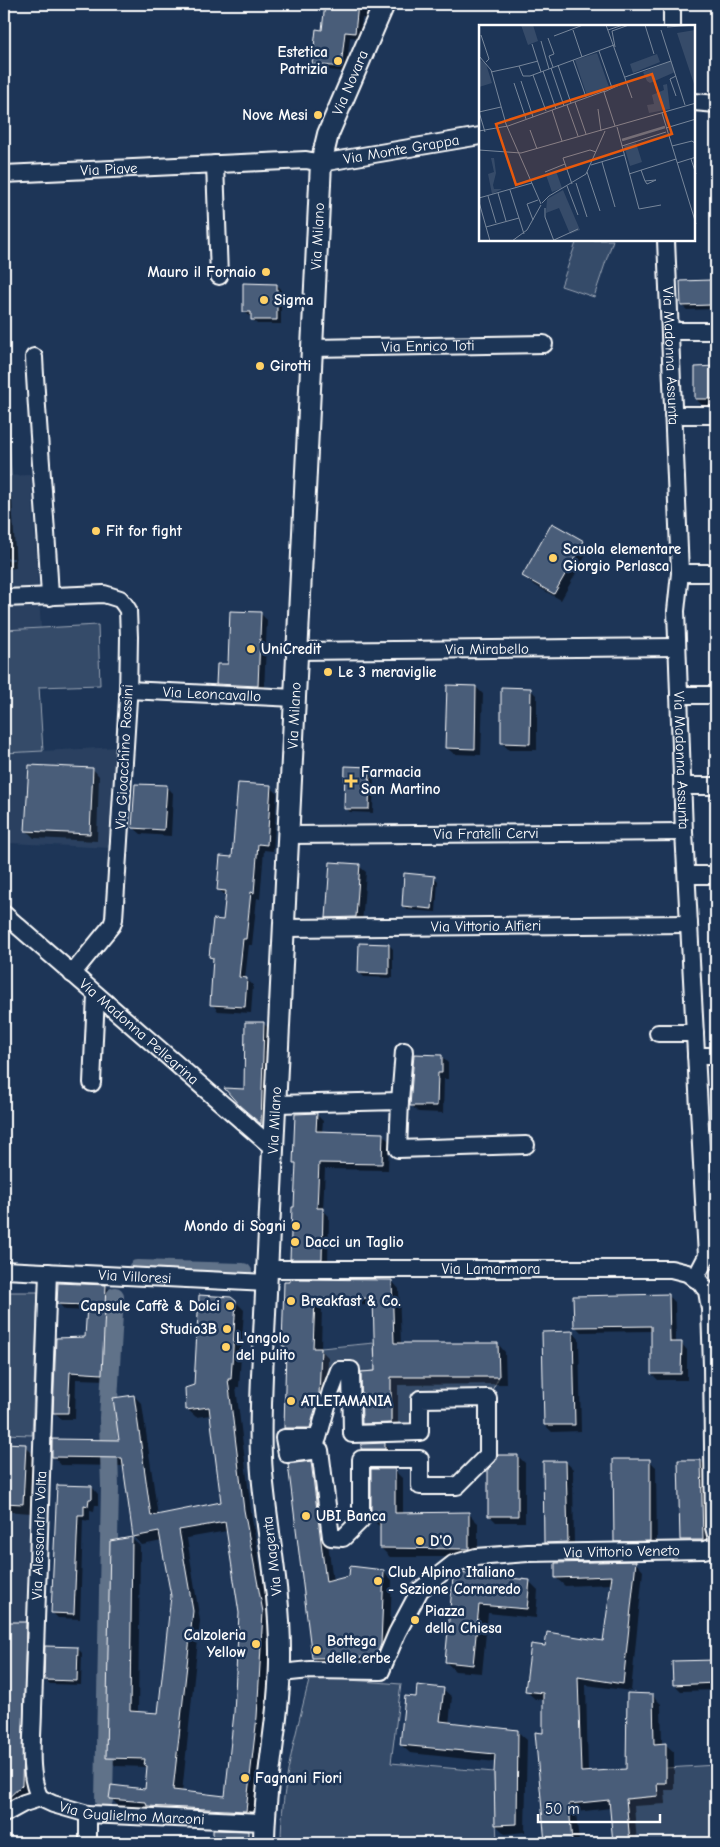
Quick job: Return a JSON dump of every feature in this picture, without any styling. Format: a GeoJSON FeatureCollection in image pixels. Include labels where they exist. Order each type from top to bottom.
{"type":"FeatureCollection","features":[{"type":"Feature","properties":{"kind":"main road","name":"Via Novara"},"geometry":{"type":"LineString","coordinates":[[321,163],[328,134],[384,4]]}},
{"type":"Feature","properties":{"kind":"main road","name":"Via Milano"},"geometry":{"type":"LineString","coordinates":[[266,1276],[321,163]]}},
{"type":"Feature","properties":{"kind":"main road","name":"Via Magenta"},"geometry":{"type":"LineString","coordinates":[[264,1843],[264,1822],[281,1672],[278,1612],[262,1474],[262,1375],[266,1276]]}},
{"type":"Feature","properties":{"kind":"street"},"geometry":{"type":"LineString","coordinates":[[672,4],[672,25]]}},
{"type":"Feature","properties":{"kind":"street"},"geometry":{"type":"LineString","coordinates":[[695,102],[716,104]]}},
{"type":"Feature","properties":{"kind":"street","name":"Via Monte Grappa"},"geometry":{"type":"LineString","coordinates":[[321,163],[479,136]]}},
{"type":"Feature","properties":{"kind":"street","name":"Via Piave"},"geometry":{"type":"LineString","coordinates":[[4,174],[306,160],[321,163]]}},
{"type":"Feature","properties":{"kind":"street"},"geometry":{"type":"LineString","coordinates":[[215,164],[218,276]]}},
{"type":"Feature","properties":{"kind":"street","name":"Via Madonna Assunta"},"geometry":{"type":"LineString","coordinates":[[666,241],[680,573],[676,610],[682,786],[707,1256],[696,1279]]}},
{"type":"Feature","properties":{"kind":"street"},"geometry":{"type":"LineString","coordinates":[[671,331],[716,331]]}},
{"type":"Feature","properties":{"kind":"street","name":"Via Enrico Toti"},"geometry":{"type":"LineString","coordinates":[[312,348],[544,344]]}},
{"type":"Feature","properties":{"kind":"street"},"geometry":{"type":"LineString","coordinates":[[34,357],[50,597]]}},
{"type":"Feature","properties":{"kind":"street"},"geometry":{"type":"LineString","coordinates":[[673,415],[716,415]]}},
{"type":"Feature","properties":{"kind":"street"},"geometry":{"type":"LineString","coordinates":[[680,573],[716,573]]}},
{"type":"Feature","properties":{"kind":"street","name":"Via Gioacchino Rossini"},"geometry":{"type":"LineString","coordinates":[[4,598],[104,594],[120,599],[128,610],[128,690],[114,919],[112,925],[72,974]]}},
{"type":"Feature","properties":{"kind":"street","name":"Via Mirabello"},"geometry":{"type":"LineString","coordinates":[[297,651],[677,647]]}},
{"type":"Feature","properties":{"kind":"street","name":"Via Leoncavallo"},"geometry":{"type":"LineString","coordinates":[[128,690],[295,698]]}},
{"type":"Feature","properties":{"kind":"street"},"geometry":{"type":"LineString","coordinates":[[679,695],[716,695]]}},
{"type":"Feature","properties":{"kind":"street"},"geometry":{"type":"LineString","coordinates":[[682,786],[716,786]]}},
{"type":"Feature","properties":{"kind":"street","name":"Via Fratelli Cervi"},"geometry":{"type":"LineString","coordinates":[[288,835],[684,832]]}},
{"type":"Feature","properties":{"kind":"street"},"geometry":{"type":"LineString","coordinates":[[687,875],[716,875]]}},
{"type":"Feature","properties":{"kind":"street","name":"Via Madonna Pellegrina"},"geometry":{"type":"LineString","coordinates":[[4,914],[273,1148]]}},
{"type":"Feature","properties":{"kind":"street","name":"Via Vittorio Alfieri"},"geometry":{"type":"LineString","coordinates":[[284,928],[689,924]]}},
{"type":"Feature","properties":{"kind":"street"},"geometry":{"type":"LineString","coordinates":[[92,1083],[96,995]]}},
{"type":"Feature","properties":{"kind":"street"},"geometry":{"type":"LineString","coordinates":[[658,1033],[695,1033]]}},
{"type":"Feature","properties":{"kind":"street"},"geometry":{"type":"LineString","coordinates":[[404,1051],[398,1149],[526,1146]]}},
{"type":"Feature","properties":{"kind":"street"},"geometry":{"type":"LineString","coordinates":[[696,1056],[716,1056]]}},
{"type":"Feature","properties":{"kind":"street"},"geometry":{"type":"LineString","coordinates":[[276,1104],[400,1101]]}},
{"type":"Feature","properties":{"kind":"street","name":"Via Lamarmora"},"geometry":{"type":"LineString","coordinates":[[266,1276],[671,1269],[687,1273],[700,1282],[707,1291],[714,1366]]}},
{"type":"Feature","properties":{"kind":"street","name":"Via Villoresi"},"geometry":{"type":"LineString","coordinates":[[4,1270],[266,1276]]}},
{"type":"Feature","properties":{"kind":"street","name":"Via Alessandro Volta"},"geometry":{"type":"LineString","coordinates":[[40,1798],[35,1789],[32,1766],[48,1272]]}},
{"type":"Feature","properties":{"kind":"street"},"geometry":{"type":"LineString","coordinates":[[714,1366],[714,1527],[716,1535]]}},
{"type":"Feature","properties":{"kind":"street"},"geometry":{"type":"LineString","coordinates":[[338,1370],[351,1370],[352,1434],[420,1432],[420,1399],[488,1398],[488,1455],[456,1486],[420,1486],[420,1459],[362,1459],[362,1520],[343,1538],[331,1537],[320,1450],[287,1454],[284,1438],[318,1438],[338,1370]]}},
{"type":"Feature","properties":{"kind":"street","name":"Via Vittorio Veneto"},"geometry":{"type":"LineString","coordinates":[[281,1672],[310,1670],[381,1671],[397,1633],[420,1590],[453,1564],[476,1557],[528,1553],[704,1550],[716,1547]]}},
{"type":"Feature","properties":{"kind":"street","name":"Via Guglielmo Marconi"},"geometry":{"type":"LineString","coordinates":[[4,1814],[24,1803],[40,1798],[53,1804],[88,1814],[264,1822]]}},
{"type":"Feature","properties":{"kind":"street"},"geometry":{"type":"LineString","coordinates":[[88,1814],[88,1843]]}},
{"type":"Feature","properties":{"kind":"shaded area"},"geometry":{"type":"Polygon","coordinates":[[[577,241],[613,241],[594,297],[561,286],[577,241]]]}},
{"type":"Feature","properties":{"kind":"shaded area"},"geometry":{"type":"Polygon","coordinates":[[[4,357],[6,357],[11,476],[4,476],[4,357]]]}},
{"type":"Feature","properties":{"kind":"shaded area"},"geometry":{"type":"Polygon","coordinates":[[[31,475],[41,628],[4,630],[4,476],[31,475]]]}},
{"type":"Feature","properties":{"kind":"shaded area"},"geometry":{"type":"Polygon","coordinates":[[[98,625],[100,685],[39,687],[43,751],[4,753],[4,630],[98,625]]]}},
{"type":"Feature","properties":{"kind":"shaded area"},"geometry":{"type":"Polygon","coordinates":[[[118,747],[112,848],[10,843],[4,825],[4,753],[118,747]]]}},
{"type":"Feature","properties":{"kind":"shaded area"},"geometry":{"type":"Polygon","coordinates":[[[711,1074],[716,1074],[716,1176],[711,1074]]]}},
{"type":"Feature","properties":{"kind":"shaded area"},"geometry":{"type":"Polygon","coordinates":[[[4,1292],[38,1292],[32,1435],[4,1434],[4,1292]]]}},
{"type":"Feature","properties":{"kind":"shaded area"},"geometry":{"type":"Polygon","coordinates":[[[374,1343],[375,1371],[361,1372],[361,1434],[351,1370],[339,1370],[318,1438],[321,1348],[374,1343]]]}},
{"type":"Feature","properties":{"kind":"shaded area"},"geometry":{"type":"Polygon","coordinates":[[[391,1377],[499,1377],[488,1398],[420,1399],[420,1432],[391,1433],[391,1377]]]}},
{"type":"Feature","properties":{"kind":"shaded area"},"geometry":{"type":"Polygon","coordinates":[[[4,1434],[32,1435],[22,1785],[4,1802],[4,1434]]]}},
{"type":"Feature","properties":{"kind":"shaded area"},"geometry":{"type":"Polygon","coordinates":[[[310,1677],[401,1684],[391,1763],[494,1772],[497,1843],[281,1843],[286,1780],[310,1677]]]}},
{"type":"Feature","properties":{"kind":"shaded area"},"geometry":{"type":"Polygon","coordinates":[[[716,1765],[716,1843],[630,1843],[626,1799],[658,1796],[657,1783],[666,1783],[666,1768],[716,1765]]]}},
{"type":"Feature","properties":{"kind":"building"},"geometry":{"type":"Polygon","coordinates":[[[325,4],[358,4],[355,33],[345,32],[341,67],[312,64],[316,29],[322,30],[325,4]]]}},
{"type":"Feature","properties":{"kind":"building"},"geometry":{"type":"Polygon","coordinates":[[[711,280],[711,305],[681,306],[680,281],[711,280]]]}},
{"type":"Feature","properties":{"kind":"building"},"geometry":{"type":"Polygon","coordinates":[[[243,283],[277,284],[277,320],[251,320],[251,312],[243,312],[243,283]]]}},
{"type":"Feature","properties":{"kind":"building"},"geometry":{"type":"Polygon","coordinates":[[[716,366],[716,399],[695,399],[695,367],[716,366]]]}},
{"type":"Feature","properties":{"kind":"building","name":"Scuola elementare Giorgio Perlasca"},"geometry":{"type":"Polygon","coordinates":[[[552,523],[584,541],[554,594],[522,576],[552,523]]]}},
{"type":"Feature","properties":{"kind":"building"},"geometry":{"type":"Polygon","coordinates":[[[230,611],[261,612],[258,686],[216,684],[217,664],[228,664],[230,611]]]}},
{"type":"Feature","properties":{"kind":"building"},"geometry":{"type":"Polygon","coordinates":[[[447,685],[476,686],[475,749],[445,748],[447,685]]]}},
{"type":"Feature","properties":{"kind":"building"},"geometry":{"type":"Polygon","coordinates":[[[501,687],[531,688],[530,744],[501,743],[501,687]]]}},
{"type":"Feature","properties":{"kind":"building"},"geometry":{"type":"Polygon","coordinates":[[[29,765],[93,768],[90,834],[25,831],[29,765]]]}},
{"type":"Feature","properties":{"kind":"building"},"geometry":{"type":"Polygon","coordinates":[[[345,766],[370,767],[369,809],[344,809],[345,766]]]}},
{"type":"Feature","properties":{"kind":"building"},"geometry":{"type":"Polygon","coordinates":[[[238,783],[271,785],[267,845],[258,844],[254,893],[251,892],[246,939],[243,939],[239,977],[247,978],[245,1007],[210,1005],[213,958],[209,957],[213,919],[223,920],[226,891],[217,890],[220,856],[232,857],[238,783]]]}},
{"type":"Feature","properties":{"kind":"building"},"geometry":{"type":"Polygon","coordinates":[[[135,784],[167,785],[164,830],[132,828],[135,784]]]}},
{"type":"Feature","properties":{"kind":"building"},"geometry":{"type":"Polygon","coordinates":[[[330,862],[360,864],[356,917],[326,918],[330,862]]]}},
{"type":"Feature","properties":{"kind":"building"},"geometry":{"type":"Polygon","coordinates":[[[404,873],[435,876],[432,909],[402,906],[404,873]]]}},
{"type":"Feature","properties":{"kind":"building"},"geometry":{"type":"Polygon","coordinates":[[[359,943],[389,944],[389,974],[358,973],[359,943]]]}},
{"type":"Feature","properties":{"kind":"building"},"geometry":{"type":"Polygon","coordinates":[[[245,1022],[264,1022],[261,1124],[239,1105],[224,1088],[244,1089],[245,1022]]]}},
{"type":"Feature","properties":{"kind":"building"},"geometry":{"type":"Polygon","coordinates":[[[414,1054],[442,1055],[442,1073],[438,1073],[437,1106],[410,1106],[414,1054]]]}},
{"type":"Feature","properties":{"kind":"building"},"geometry":{"type":"Polygon","coordinates":[[[317,1113],[316,1131],[383,1133],[382,1164],[319,1163],[317,1208],[323,1208],[322,1259],[290,1259],[296,1163],[293,1163],[295,1114],[317,1113]]]}},
{"type":"Feature","properties":{"kind":"building"},"geometry":{"type":"Polygon","coordinates":[[[290,1279],[392,1280],[394,1343],[498,1343],[499,1377],[391,1377],[391,1423],[362,1424],[361,1372],[375,1371],[373,1298],[315,1299],[313,1348],[321,1348],[319,1395],[310,1428],[284,1428],[286,1347],[282,1346],[284,1282],[290,1282],[290,1279]]]}},
{"type":"Feature","properties":{"kind":"building"},"geometry":{"type":"Polygon","coordinates":[[[58,1283],[106,1285],[102,1374],[70,1372],[68,1413],[53,1413],[56,1338],[85,1337],[87,1305],[57,1304],[58,1283]]]}},
{"type":"Feature","properties":{"kind":"building"},"geometry":{"type":"Polygon","coordinates":[[[669,1294],[670,1342],[682,1342],[681,1374],[651,1374],[651,1326],[574,1327],[573,1296],[669,1294]]]}},
{"type":"Feature","properties":{"kind":"building"},"geometry":{"type":"Polygon","coordinates":[[[199,1295],[231,1297],[236,1301],[231,1379],[228,1379],[244,1510],[263,1612],[257,1717],[246,1811],[147,1806],[146,1802],[109,1799],[111,1785],[145,1789],[147,1766],[144,1765],[145,1759],[106,1758],[110,1541],[132,1537],[130,1711],[158,1713],[171,1596],[159,1532],[133,1537],[122,1458],[52,1457],[52,1439],[119,1440],[113,1398],[134,1395],[151,1516],[221,1502],[209,1407],[186,1410],[185,1388],[194,1385],[199,1295]],[[225,1522],[179,1530],[193,1611],[173,1790],[225,1796],[234,1713],[239,1613],[225,1522]]]}},
{"type":"Feature","properties":{"kind":"building"},"geometry":{"type":"Polygon","coordinates":[[[573,1331],[575,1425],[544,1425],[542,1332],[573,1331]]]}},
{"type":"Feature","properties":{"kind":"building"},"geometry":{"type":"Polygon","coordinates":[[[4,1443],[26,1444],[23,1504],[4,1503],[4,1443]]]}},
{"type":"Feature","properties":{"kind":"building"},"geometry":{"type":"Polygon","coordinates":[[[385,1443],[385,1449],[361,1449],[361,1444],[385,1443]]]}},
{"type":"Feature","properties":{"kind":"building"},"geometry":{"type":"Polygon","coordinates":[[[498,1455],[518,1455],[518,1516],[488,1516],[488,1469],[495,1462],[498,1455]]]}},
{"type":"Feature","properties":{"kind":"building"},"geometry":{"type":"Polygon","coordinates":[[[613,1459],[650,1459],[650,1541],[614,1542],[613,1459]]]}},
{"type":"Feature","properties":{"kind":"building"},"geometry":{"type":"Polygon","coordinates":[[[678,1460],[701,1460],[703,1540],[680,1540],[678,1460]]]}},
{"type":"Feature","properties":{"kind":"building"},"geometry":{"type":"Polygon","coordinates":[[[311,1461],[326,1582],[349,1576],[350,1566],[384,1570],[381,1644],[376,1657],[312,1658],[288,1464],[311,1461]]]}},
{"type":"Feature","properties":{"kind":"building"},"geometry":{"type":"Polygon","coordinates":[[[543,1461],[566,1461],[568,1542],[544,1543],[543,1461]]]}},
{"type":"Feature","properties":{"kind":"building"},"geometry":{"type":"Polygon","coordinates":[[[371,1469],[395,1469],[395,1513],[469,1512],[469,1549],[380,1548],[380,1520],[371,1520],[371,1469]]]}},
{"type":"Feature","properties":{"kind":"building"},"geometry":{"type":"Polygon","coordinates":[[[57,1485],[92,1486],[92,1499],[89,1499],[88,1506],[84,1505],[84,1515],[78,1515],[74,1614],[51,1613],[57,1485]]]}},
{"type":"Feature","properties":{"kind":"building"},"geometry":{"type":"Polygon","coordinates":[[[636,1561],[623,1684],[578,1677],[581,1772],[626,1769],[627,1693],[653,1694],[654,1744],[666,1743],[666,1783],[657,1783],[658,1796],[626,1799],[630,1843],[613,1843],[609,1800],[569,1804],[572,1843],[545,1843],[535,1732],[543,1733],[543,1693],[525,1691],[531,1644],[545,1646],[547,1632],[603,1641],[612,1576],[555,1578],[555,1563],[636,1561]]]}},
{"type":"Feature","properties":{"kind":"building"},"geometry":{"type":"Polygon","coordinates":[[[458,1573],[530,1580],[527,1609],[479,1605],[473,1665],[445,1662],[453,1577],[458,1573]]]}},
{"type":"Feature","properties":{"kind":"building"},"geometry":{"type":"Polygon","coordinates":[[[8,1622],[26,1622],[22,1785],[4,1802],[4,1629],[8,1629],[8,1622]]]}},
{"type":"Feature","properties":{"kind":"building"},"geometry":{"type":"Polygon","coordinates":[[[45,1646],[78,1647],[77,1681],[44,1680],[45,1646]]]}},
{"type":"Feature","properties":{"kind":"building"},"geometry":{"type":"Polygon","coordinates":[[[716,1660],[716,1683],[673,1685],[672,1661],[716,1660]]]}},
{"type":"Feature","properties":{"kind":"building"},"geometry":{"type":"Polygon","coordinates":[[[417,1685],[444,1688],[440,1721],[518,1730],[517,1824],[495,1825],[495,1754],[400,1745],[405,1696],[416,1697],[417,1685]]]}},
{"type":"Feature","properties":{"kind":"building"},"geometry":{"type":"Polygon","coordinates":[[[213,1830],[248,1831],[248,1843],[213,1843],[213,1830]]]}},
{"type":"Feature","properties":{"kind":"waterway"},"geometry":{"type":"LineString","coordinates":[[137,1269],[243,1272]]}},
{"type":"Feature","properties":{"kind":"waterway"},"geometry":{"type":"LineString","coordinates":[[104,1800],[110,1487],[108,1418],[115,1296]]}},
{"type":"Feature","properties":{"kind":"place","name":"Estetica Patrizia"},"geometry":{"type":"Point","coordinates":[338,61]}},
{"type":"Feature","properties":{"kind":"place","name":"Nove Mesi"},"geometry":{"type":"Point","coordinates":[318,115]}},
{"type":"Feature","properties":{"kind":"place","name":"Mauro il Fornaio"},"geometry":{"type":"Point","coordinates":[266,272]}},
{"type":"Feature","properties":{"kind":"place","name":"Sigma"},"geometry":{"type":"Point","coordinates":[264,300]}},
{"type":"Feature","properties":{"kind":"place","name":"Girotti"},"geometry":{"type":"Point","coordinates":[260,366]}},
{"type":"Feature","properties":{"kind":"place","name":"Fit for fight"},"geometry":{"type":"Point","coordinates":[96,531]}},
{"type":"Feature","properties":{"kind":"place","name":"Scuola elementare Giorgio Perlasca"},"geometry":{"type":"Point","coordinates":[553,558]}},
{"type":"Feature","properties":{"kind":"place","name":"UniCredit"},"geometry":{"type":"Point","coordinates":[251,649]}},
{"type":"Feature","properties":{"kind":"place","name":"Le 3 meraviglie"},"geometry":{"type":"Point","coordinates":[328,672]}},
{"type":"Feature","properties":{"kind":"place","name":"Farmacia San Martino"},"geometry":{"type":"Point","coordinates":[351,781]}},
{"type":"Feature","properties":{"kind":"place","name":"Mondo di Sogni"},"geometry":{"type":"Point","coordinates":[296,1226]}},
{"type":"Feature","properties":{"kind":"place","name":"Dacci un Taglio"},"geometry":{"type":"Point","coordinates":[295,1242]}},
{"type":"Feature","properties":{"kind":"place","name":"Breakfast & Co."},"geometry":{"type":"Point","coordinates":[291,1301]}},
{"type":"Feature","properties":{"kind":"place","name":"Capsule Caffè & Dolci"},"geometry":{"type":"Point","coordinates":[230,1306]}},
{"type":"Feature","properties":{"kind":"place","name":"Studio3B"},"geometry":{"type":"Point","coordinates":[227,1329]}},
{"type":"Feature","properties":{"kind":"place","name":"L'angolo del pulito"},"geometry":{"type":"Point","coordinates":[226,1347]}},
{"type":"Feature","properties":{"kind":"place","name":"ATLETAMANIA"},"geometry":{"type":"Point","coordinates":[291,1401]}},
{"type":"Feature","properties":{"kind":"place","name":"UBI Banca"},"geometry":{"type":"Point","coordinates":[306,1516]}},
{"type":"Feature","properties":{"kind":"place","name":"D'O"},"geometry":{"type":"Point","coordinates":[420,1541]}},
{"type":"Feature","properties":{"kind":"place","name":"Club Alpino Italiano - Sezione Cornaredo"},"geometry":{"type":"Point","coordinates":[378,1581]}},
{"type":"Feature","properties":{"kind":"place","name":"Piazza della Chiesa"},"geometry":{"type":"Point","coordinates":[415,1620]}},
{"type":"Feature","properties":{"kind":"place","name":"Calzoleria Yellow"},"geometry":{"type":"Point","coordinates":[256,1644]}},
{"type":"Feature","properties":{"kind":"place","name":"Bottega delle erbe"},"geometry":{"type":"Point","coordinates":[317,1650]}},
{"type":"Feature","properties":{"kind":"place","name":"Fagnani Fiori"},"geometry":{"type":"Point","coordinates":[245,1778]}}]}
